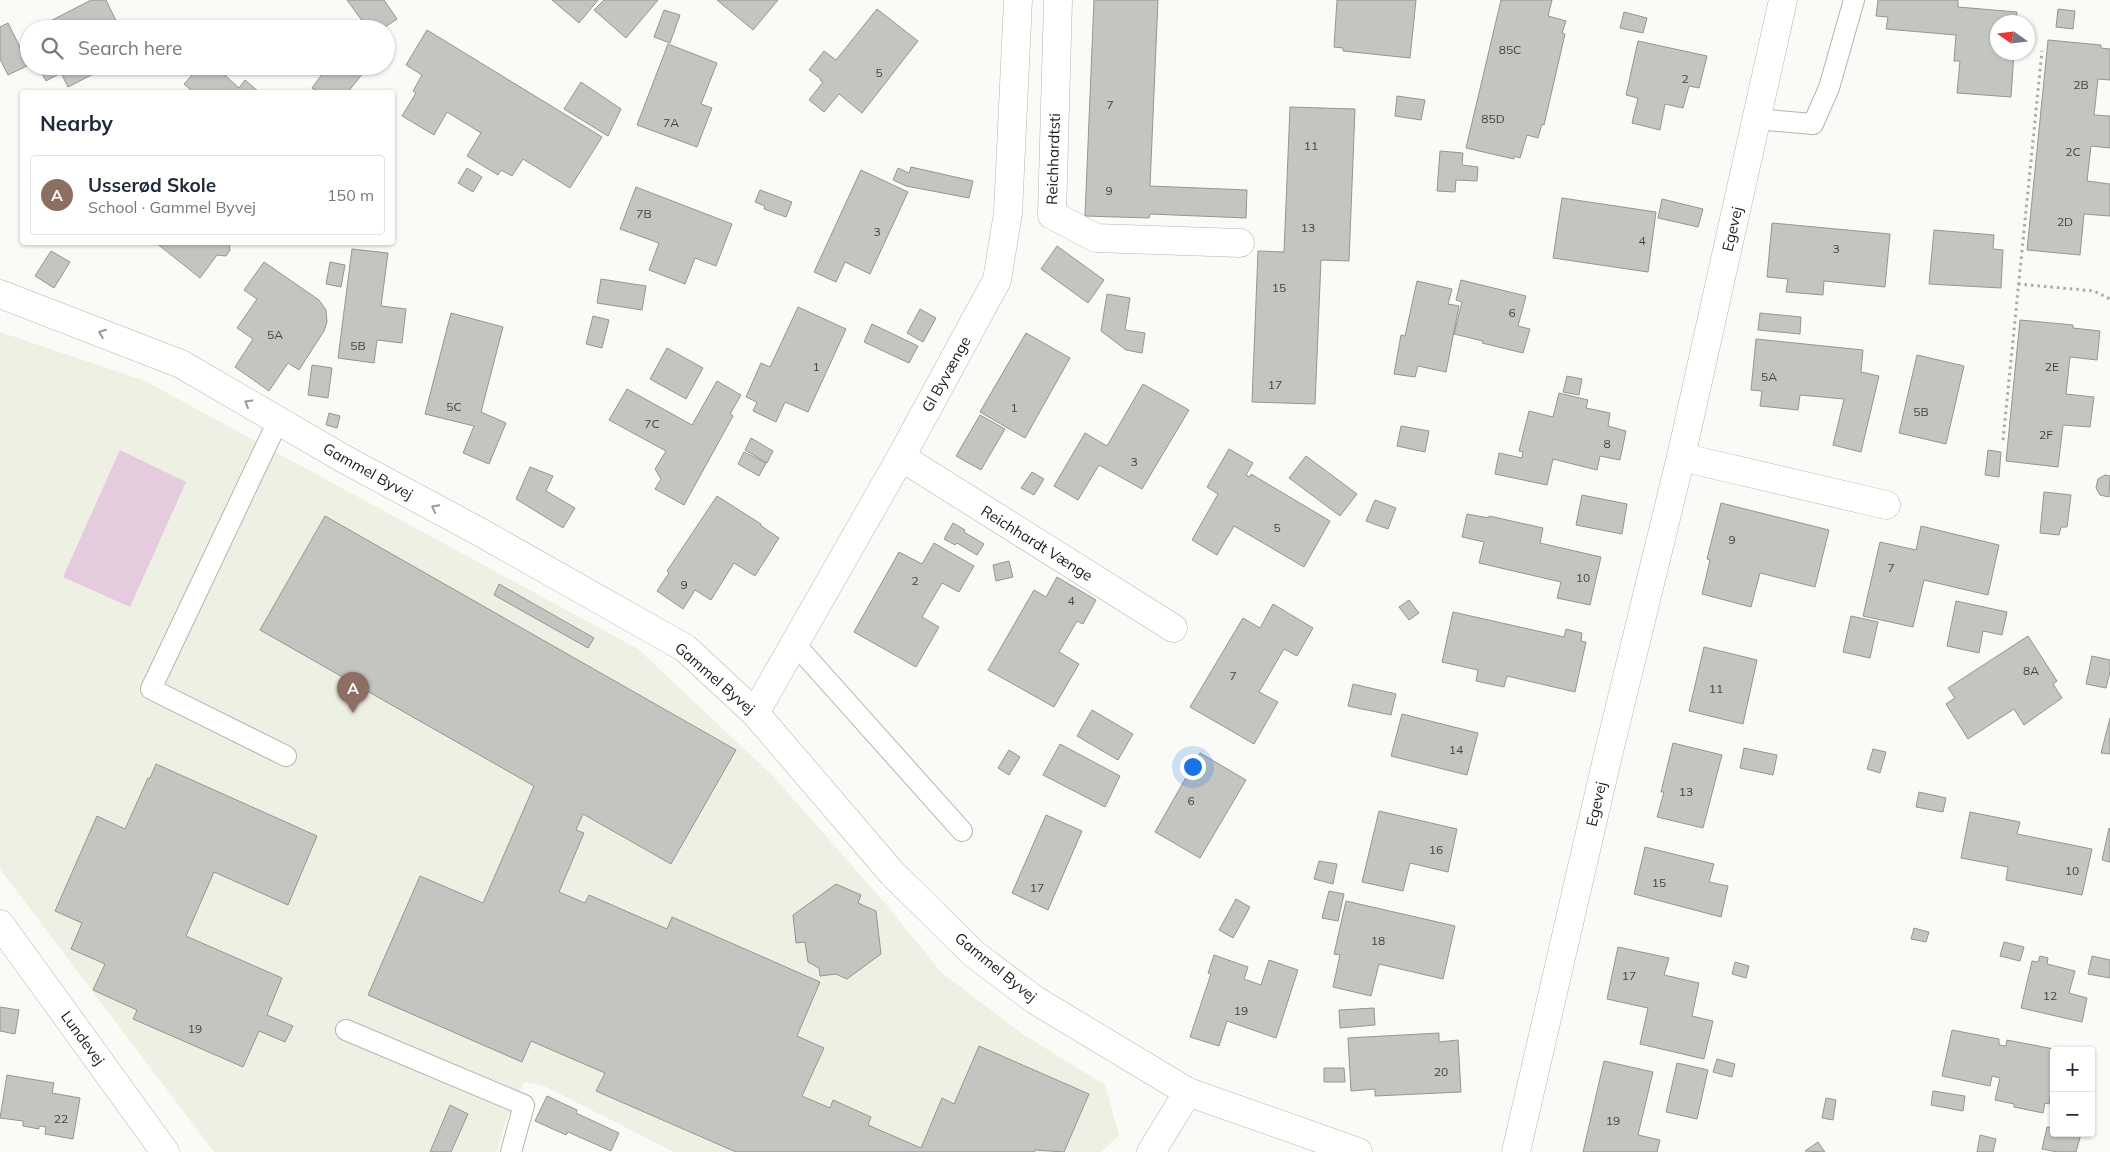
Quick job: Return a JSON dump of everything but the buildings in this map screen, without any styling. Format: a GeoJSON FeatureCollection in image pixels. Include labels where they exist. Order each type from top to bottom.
{"type":"FeatureCollection","features":[{"type":"Feature","properties":{"kind":"street","name":"Gl Byvænge"},"geometry":{"type":"LineString","coordinates":[[755,713],[901,457],[997,280],[1008,213],[1018,0]]}},
{"type":"Feature","properties":{"kind":"street","name":"Reichhardtsti"},"geometry":{"type":"LineString","coordinates":[[1058,0],[1052,215],[1096,238],[1240,243]]}},
{"type":"Feature","properties":{"kind":"street","name":"Egevej"},"geometry":{"type":"LineString","coordinates":[[1516,1152],[1608,755],[1681,457],[1783,0]]}},
{"type":"Feature","properties":{"kind":"street","name":"Gammel Byvej"},"geometry":{"type":"LineString","coordinates":[[0,294],[181,364],[344,459],[478,531],[685,648],[755,713],[892,873],[974,954],[1034,1000],[1188,1092],[1356,1152]]}},
{"type":"Feature","properties":{"kind":"street","name":"Reichhardt Vænge"},"geometry":{"type":"LineString","coordinates":[[901,457],[1173,628]]}},
{"type":"Feature","properties":{"kind":"street"},"geometry":{"type":"LineString","coordinates":[[1681,457],[1886,505]]}},
{"type":"Feature","properties":{"kind":"street","name":"Lundevej"},"geometry":{"type":"LineString","coordinates":[[0,924],[165,1152]]}},
{"type":"Feature","properties":{"kind":"street"},"geometry":{"type":"LineString","coordinates":[[1151,1152],[1188,1092]]}},
{"type":"Feature","properties":{"kind":"lane"},"geometry":{"type":"LineString","coordinates":[[1756,119],[1813,124],[1829,88],[1854,0]]}},
{"type":"Feature","properties":{"kind":"lane"},"geometry":{"type":"LineString","coordinates":[[278,421],[151,689],[286,756]]}},
{"type":"Feature","properties":{"kind":"lane"},"geometry":{"type":"LineString","coordinates":[[794,643],[962,831]]}},
{"type":"Feature","properties":{"kind":"lane"},"geometry":{"type":"LineString","coordinates":[[346,1030],[524,1105],[511,1152]]}},
{"type":"Feature","properties":{"kind":"path"},"geometry":{"type":"LineString","coordinates":[[2003,440],[2042,52]]}},
{"type":"Feature","properties":{"kind":"path"},"geometry":{"type":"LineString","coordinates":[[2018,284],[2094,291],[2110,299]]}},
{"type":"Feature","properties":{"kind":"shaded area"},"geometry":{"type":"Polygon","coordinates":[[[0,332],[145,381],[638,649],[773,776],[885,903],[941,972],[1024,1035],[1105,1085],[1119,1135],[1101,1152],[674,1152],[542,1085],[524,1082],[507,1118],[497,1152],[214,1152],[0,869],[0,332]]]}},
{"type":"Feature","properties":{"kind":"shaded area"},"geometry":{"type":"Polygon","coordinates":[[[120,450],[186,482],[130,607],[63,577],[120,450]]]}},
{"type":"Feature","properties":{"kind":"place","name":"Usserød Skole"},"geometry":{"type":"Point","coordinates":[353,713]}}]}
